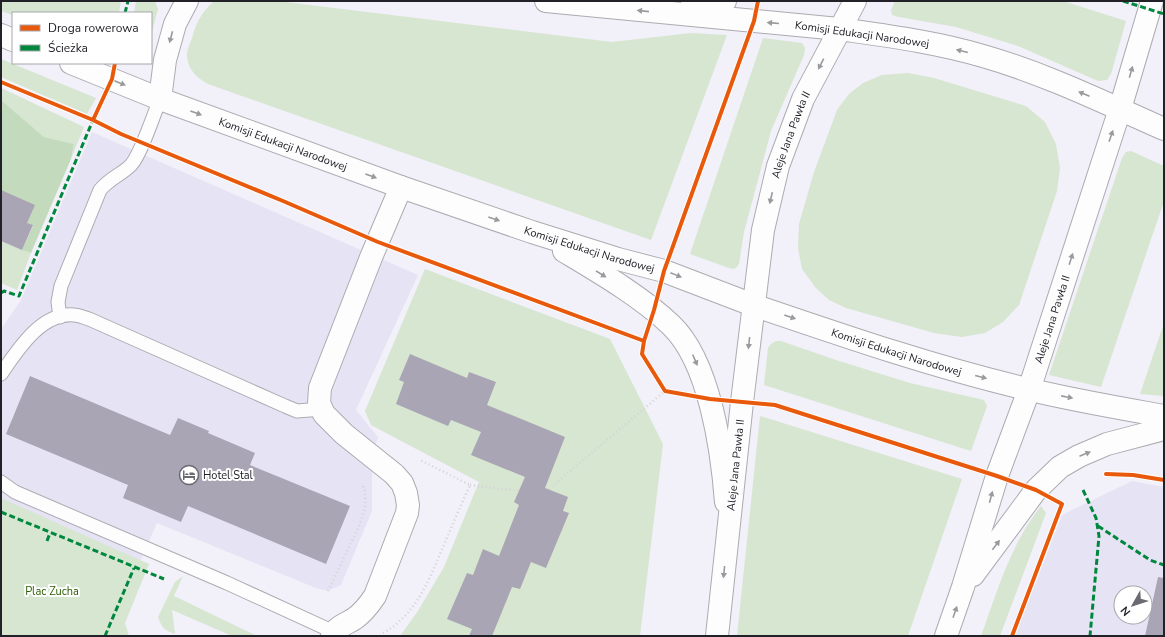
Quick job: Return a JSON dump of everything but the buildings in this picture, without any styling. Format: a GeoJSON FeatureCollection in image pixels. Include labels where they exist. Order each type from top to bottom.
{"type":"FeatureCollection","features":[{"type":"Feature","properties":{"kind":"main road"},"geometry":{"type":"LineString","coordinates":[[160,99],[165,60],[175,24],[186,1]]}},
{"type":"Feature","properties":{"kind":"main road","name":"Komisji Edukacji Narodowej"},"geometry":{"type":"LineString","coordinates":[[546,1],[839,29],[920,41],[983,56],[1042,75],[1164,129]]}},
{"type":"Feature","properties":{"kind":"main road"},"geometry":{"type":"LineString","coordinates":[[674,14],[725,1]]}},
{"type":"Feature","properties":{"kind":"main road","name":"Aleje Jana Pawła II"},"geometry":{"type":"LineString","coordinates":[[717,636],[753,305],[763,230],[778,166],[803,99],[855,1]]}},
{"type":"Feature","properties":{"kind":"main road","name":"Aleje Jana Pawła II"},"geometry":{"type":"LineString","coordinates":[[946,636],[989,506],[997,476],[1029,390],[1120,109],[1152,1]]}},
{"type":"Feature","properties":{"kind":"main road"},"geometry":{"type":"LineString","coordinates":[[1,35],[12,40]]}},
{"type":"Feature","properties":{"kind":"main road","name":"Komisji Edukacji Narodowej"},"geometry":{"type":"LineString","coordinates":[[73,64],[160,99],[401,187],[532,232],[618,259],[664,270],[753,305],[878,348],[1029,390],[1164,416]]}},
{"type":"Feature","properties":{"kind":"main road"},"geometry":{"type":"LineString","coordinates":[[333,634],[355,618],[367,607],[375,596],[407,513],[408,505],[406,493],[402,483],[394,474],[344,434],[324,414],[319,403],[320,388],[372,254],[401,187]]}},
{"type":"Feature","properties":{"kind":"main road"},"geometry":{"type":"LineString","coordinates":[[532,232],[614,281],[654,310],[672,326],[690,350],[710,399],[723,468],[728,533]]}},
{"type":"Feature","properties":{"kind":"main road"},"geometry":{"type":"LineString","coordinates":[[963,587],[1036,490],[1060,467],[1079,456],[1107,444],[1164,429]]}},
{"type":"Feature","properties":{"kind":"lane"},"geometry":{"type":"LineString","coordinates":[[60,317],[58,302],[61,286],[100,190],[107,182],[133,163],[160,99]]}},
{"type":"Feature","properties":{"kind":"lane"},"geometry":{"type":"LineString","coordinates":[[1,374],[25,341],[39,328],[53,319],[75,315],[89,319],[297,411],[322,410]]}},
{"type":"Feature","properties":{"kind":"lane"},"geometry":{"type":"LineString","coordinates":[[1,482],[15,492],[228,583],[333,634]]}},
{"type":"Feature","properties":{"kind":"path"},"geometry":{"type":"LineString","coordinates":[[549,489],[665,391]]}},
{"type":"Feature","properties":{"kind":"path"},"geometry":{"type":"LineString","coordinates":[[328,591],[360,524],[365,507],[365,491],[361,480]]}},
{"type":"Feature","properties":{"kind":"path"},"geometry":{"type":"LineString","coordinates":[[470,485],[519,491]]}},
{"type":"Feature","properties":{"kind":"shaded area"},"geometry":{"type":"Polygon","coordinates":[[[92,132],[418,275],[356,410],[378,437],[372,457],[372,511],[341,585],[328,591],[316,588],[157,523],[140,562],[1,506],[1,329],[21,300],[92,132]]]}},
{"type":"Feature","properties":{"kind":"shaded area"},"geometry":{"type":"Polygon","coordinates":[[[1132,481],[1164,487],[1164,636],[1015,636],[1062,515],[1132,481]]]}},
{"type":"Feature","properties":{"kind":"green space"},"geometry":{"type":"Polygon","coordinates":[[[1,1],[121,1],[119,12],[12,12],[12,15],[1,11],[1,1]]]}},
{"type":"Feature","properties":{"kind":"green space"},"geometry":{"type":"Polygon","coordinates":[[[136,1],[155,1],[158,9],[152,32],[152,12],[134,12],[136,1]]]}},
{"type":"Feature","properties":{"kind":"green space"},"geometry":{"type":"Polygon","coordinates":[[[214,1],[277,1],[612,42],[691,33],[727,35],[651,240],[208,84],[193,72],[187,60],[187,53],[198,22],[206,9],[214,1]]]}},
{"type":"Feature","properties":{"kind":"green space"},"geometry":{"type":"Polygon","coordinates":[[[895,1],[1063,1],[1126,21],[1111,74],[1107,80],[1098,81],[1018,46],[956,27],[892,15],[891,10],[895,1]]]}},
{"type":"Feature","properties":{"kind":"green space"},"geometry":{"type":"Polygon","coordinates":[[[763,38],[802,43],[805,48],[804,55],[771,131],[744,232],[739,264],[736,268],[732,269],[690,254],[763,38]]]}},
{"type":"Feature","properties":{"kind":"green space"},"geometry":{"type":"Polygon","coordinates":[[[1,59],[96,98],[87,114],[1,77],[1,59]]]}},
{"type":"Feature","properties":{"kind":"green space"},"geometry":{"type":"Polygon","coordinates":[[[908,73],[934,78],[1026,106],[1045,122],[1056,144],[1060,168],[1057,191],[1019,305],[1003,322],[985,333],[962,337],[934,333],[846,308],[829,300],[815,287],[802,269],[798,248],[799,224],[814,172],[837,110],[849,94],[863,83],[882,75],[908,73]]]}},
{"type":"Feature","properties":{"kind":"green space"},"geometry":{"type":"Polygon","coordinates":[[[1,88],[84,127],[71,159],[74,144],[44,137],[1,100],[1,88]]]}},
{"type":"Feature","properties":{"kind":"green space"},"geometry":{"type":"Polygon","coordinates":[[[1,100],[44,137],[74,144],[71,159],[31,253],[22,250],[33,226],[27,223],[1,190],[1,100]]]}},
{"type":"Feature","properties":{"kind":"green space"},"geometry":{"type":"Polygon","coordinates":[[[1131,151],[1164,166],[1164,201],[1101,387],[1049,375],[1122,158],[1126,152],[1131,151]]]}},
{"type":"Feature","properties":{"kind":"green space"},"geometry":{"type":"Polygon","coordinates":[[[1,241],[31,253],[17,290],[1,283],[1,241]]]}},
{"type":"Feature","properties":{"kind":"green space"},"geometry":{"type":"Polygon","coordinates":[[[425,269],[610,339],[663,444],[640,636],[400,636],[418,611],[444,567],[479,482],[371,425],[365,411],[425,269]]]}},
{"type":"Feature","properties":{"kind":"green space"},"geometry":{"type":"Polygon","coordinates":[[[1164,323],[1164,396],[1140,394],[1164,323]]]}},
{"type":"Feature","properties":{"kind":"green space"},"geometry":{"type":"Polygon","coordinates":[[[776,341],[781,341],[910,383],[984,400],[987,406],[971,451],[764,385],[768,348],[776,341]]]}},
{"type":"Feature","properties":{"kind":"green space"},"geometry":{"type":"Polygon","coordinates":[[[760,416],[962,479],[908,636],[737,636],[760,416]]]}},
{"type":"Feature","properties":{"kind":"green space","name":"Plac Zucha"},"geometry":{"type":"Polygon","coordinates":[[[1,498],[149,564],[125,623],[129,636],[1,636],[1,498]]]}},
{"type":"Feature","properties":{"kind":"green space"},"geometry":{"type":"Polygon","coordinates":[[[1041,506],[1046,513],[1000,636],[981,636],[999,585],[1013,552],[1030,520],[1041,506]]]}},
{"type":"Feature","properties":{"kind":"green space"},"geometry":{"type":"Polygon","coordinates":[[[183,576],[174,596],[257,636],[232,636],[172,610],[175,634],[166,630],[162,626],[158,617],[175,582],[183,576]]]}},
{"type":"Feature","properties":{"kind":"marked path"},"geometry":{"type":"LineString","coordinates":[[125,12],[128,1]]}},
{"type":"Feature","properties":{"kind":"marked path"},"geometry":{"type":"LineString","coordinates":[[1123,1],[1164,14]]}},
{"type":"Feature","properties":{"kind":"marked path"},"geometry":{"type":"LineString","coordinates":[[1,293],[4,291],[19,296],[93,120],[90,119]]}},
{"type":"Feature","properties":{"kind":"marked path"},"geometry":{"type":"LineString","coordinates":[[1083,490],[1096,518],[1099,536],[1090,636]]}},
{"type":"Feature","properties":{"kind":"marked path"},"geometry":{"type":"LineString","coordinates":[[1,512],[164,579]]}},
{"type":"Feature","properties":{"kind":"marked path"},"geometry":{"type":"LineString","coordinates":[[1098,526],[1150,560],[1164,565]]}},
{"type":"Feature","properties":{"kind":"marked path"},"geometry":{"type":"LineString","coordinates":[[47,541],[50,533]]}},
{"type":"Feature","properties":{"kind":"marked path"},"geometry":{"type":"LineString","coordinates":[[105,636],[134,568]]}},
{"type":"Feature","properties":{"kind":"cycle path"},"geometry":{"type":"LineString","coordinates":[[758,1],[754,21],[664,271],[644,341],[642,354],[665,391],[710,399],[775,405],[997,476],[1036,490],[1062,504],[1012,636]]}},
{"type":"Feature","properties":{"kind":"cycle path"},"geometry":{"type":"LineString","coordinates":[[115,64],[112,79],[93,120],[121,134],[378,242],[644,341]]}},
{"type":"Feature","properties":{"kind":"cycle path"},"geometry":{"type":"LineString","coordinates":[[1,82],[93,120]]}},
{"type":"Feature","properties":{"kind":"cycle path"},"geometry":{"type":"LineString","coordinates":[[1106,474],[1133,475],[1164,480]]}},
{"type":"Feature","properties":{"kind":"place","name":"Hotel Stal"},"geometry":{"type":"Point","coordinates":[189,475]}}]}
